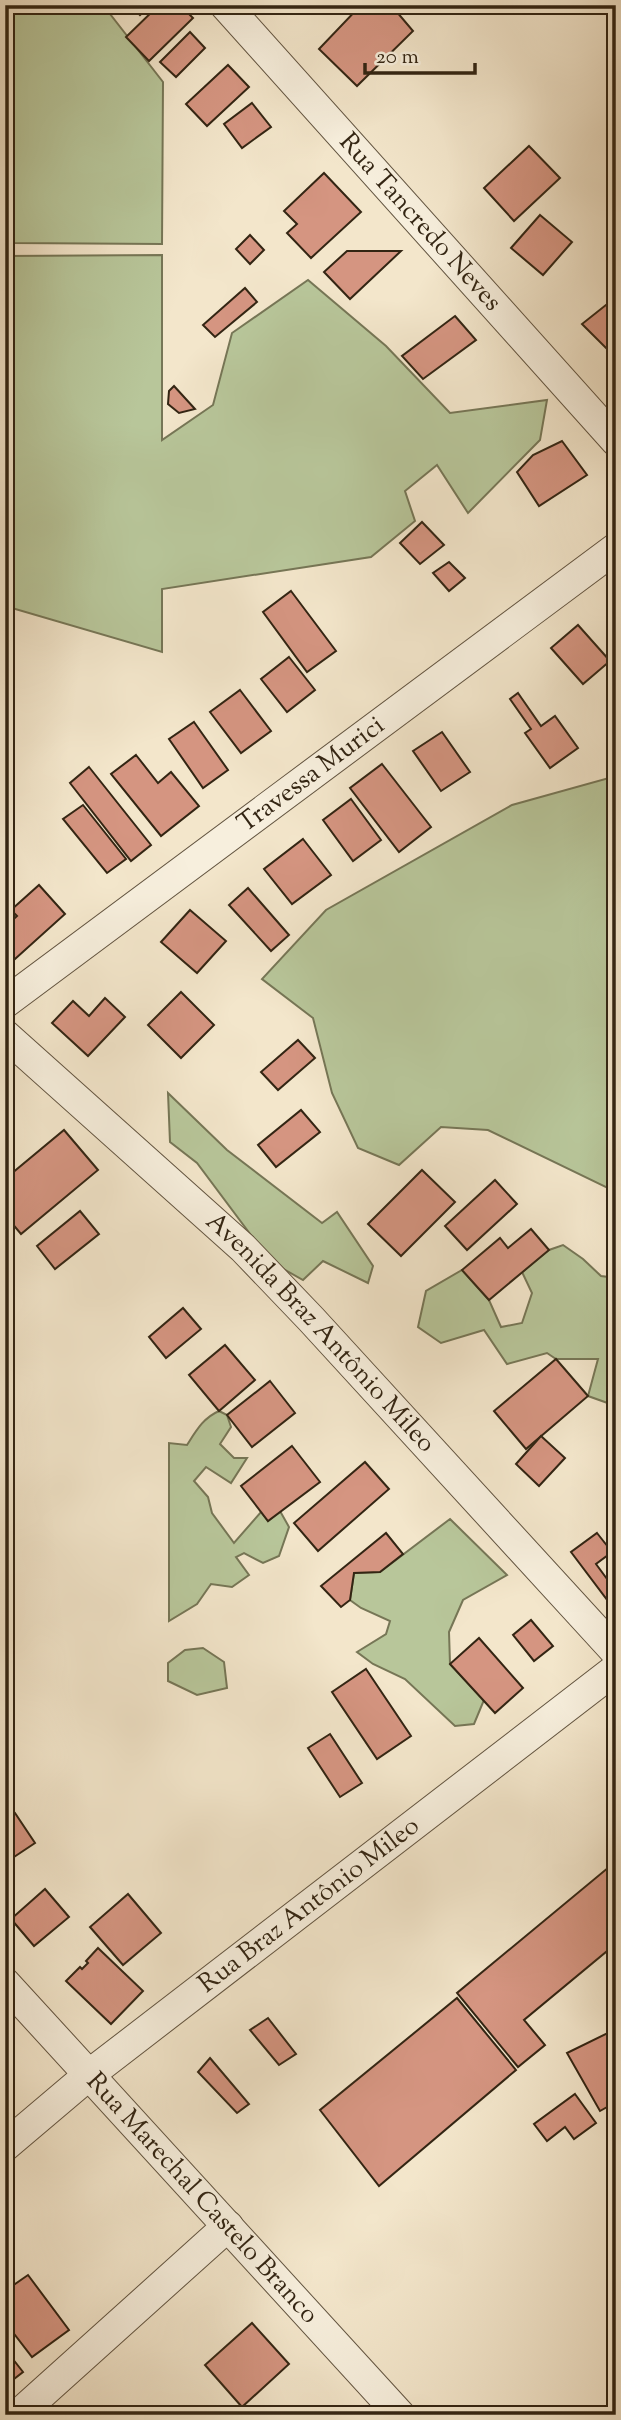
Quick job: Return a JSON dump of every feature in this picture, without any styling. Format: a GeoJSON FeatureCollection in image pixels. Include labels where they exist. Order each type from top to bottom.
{"type":"FeatureCollection","features":[{"type":"Feature","properties":{"kind":"street","name":"Rua Tancredo Neves"},"geometry":{"type":"LineString","coordinates":[[225,5],[616,441]]}},
{"type":"Feature","properties":{"kind":"street","name":"Travessa Murici"},"geometry":{"type":"LineString","coordinates":[[5,1003],[616,548]]}},
{"type":"Feature","properties":{"kind":"street","name":"Avenida Braz Antônio Mileo"},"geometry":{"type":"LineString","coordinates":[[5,1035],[243,1248],[312,1319],[616,1652]]}},
{"type":"Feature","properties":{"kind":"street","name":"Rua Braz Antônio Mileo"},"geometry":{"type":"LineString","coordinates":[[5,2146],[90,2074],[616,1669]]}},
{"type":"Feature","properties":{"kind":"street","name":"Rua Marechal Castelo Branco"},"geometry":{"type":"LineString","coordinates":[[5,1983],[400,2415]]}},
{"type":"Feature","properties":{"kind":"street"},"geometry":{"type":"LineString","coordinates":[[18,2415],[228,2226]]}},
{"type":"Feature","properties":{"kind":"green space"},"geometry":{"type":"Polygon","coordinates":[[[5,5],[103,5],[163,82],[162,244],[12,243],[5,234],[5,5]]]}},
{"type":"Feature","properties":{"kind":"green space"},"geometry":{"type":"Polygon","coordinates":[[[162,255],[162,440],[213,405],[232,333],[308,280],[386,346],[450,413],[547,400],[540,440],[468,513],[437,465],[405,491],[415,521],[371,557],[162,589],[162,652],[5,606],[5,256],[162,255]]]}},
{"type":"Feature","properties":{"kind":"green space"},"geometry":{"type":"Polygon","coordinates":[[[616,776],[616,1192],[488,1130],[441,1127],[399,1165],[358,1148],[332,1093],[313,1018],[262,979],[326,910],[512,805],[616,776]]]}},
{"type":"Feature","properties":{"kind":"green space"},"geometry":{"type":"Polygon","coordinates":[[[168,1093],[227,1150],[322,1223],[337,1212],[373,1266],[368,1283],[323,1261],[303,1280],[271,1262],[197,1163],[170,1142],[168,1093]]]}},
{"type":"Feature","properties":{"kind":"green space"},"geometry":{"type":"Polygon","coordinates":[[[563,1245],[601,1276],[616,1278],[616,1406],[588,1396],[598,1359],[556,1359],[547,1353],[507,1364],[484,1330],[441,1343],[418,1327],[426,1291],[462,1270],[489,1300],[501,1327],[522,1323],[532,1293],[522,1272],[549,1250],[563,1245]]]}},
{"type":"Feature","properties":{"kind":"green space"},"geometry":{"type":"Polygon","coordinates":[[[219,1411],[227,1415],[231,1427],[220,1444],[234,1458],[247,1458],[231,1483],[206,1467],[194,1481],[208,1497],[212,1513],[234,1543],[261,1512],[268,1521],[280,1511],[289,1527],[279,1556],[263,1563],[244,1553],[236,1557],[249,1575],[232,1587],[211,1584],[197,1604],[169,1621],[169,1443],[187,1445],[204,1421],[219,1411]]]}},
{"type":"Feature","properties":{"kind":"green space"},"geometry":{"type":"Polygon","coordinates":[[[450,1519],[507,1575],[463,1600],[449,1632],[450,1664],[484,1700],[474,1724],[455,1726],[405,1679],[373,1664],[357,1652],[386,1634],[390,1621],[350,1600],[354,1573],[380,1572],[450,1519]]]}},
{"type":"Feature","properties":{"kind":"green space"},"geometry":{"type":"Polygon","coordinates":[[[203,1648],[224,1662],[227,1688],[197,1695],[168,1681],[168,1663],[185,1650],[203,1648]]]}},
{"type":"Feature","properties":{"kind":"building"},"geometry":{"type":"Polygon","coordinates":[[[130,5],[151,5],[140,15],[130,5]]]}},
{"type":"Feature","properties":{"kind":"building"},"geometry":{"type":"Polygon","coordinates":[[[159,5],[180,5],[193,18],[149,61],[126,37],[159,5]]]}},
{"type":"Feature","properties":{"kind":"building"},"geometry":{"type":"Polygon","coordinates":[[[361,5],[391,5],[413,31],[357,86],[319,49],[361,5]]]}},
{"type":"Feature","properties":{"kind":"building"},"geometry":{"type":"Polygon","coordinates":[[[190,32],[205,48],[176,77],[160,62],[190,32]]]}},
{"type":"Feature","properties":{"kind":"building"},"geometry":{"type":"Polygon","coordinates":[[[228,65],[249,87],[207,126],[186,104],[228,65]]]}},
{"type":"Feature","properties":{"kind":"building"},"geometry":{"type":"Polygon","coordinates":[[[252,103],[271,127],[242,148],[224,124],[252,103]]]}},
{"type":"Feature","properties":{"kind":"building"},"geometry":{"type":"Polygon","coordinates":[[[529,146],[560,178],[514,221],[484,188],[529,146]]]}},
{"type":"Feature","properties":{"kind":"building"},"geometry":{"type":"Polygon","coordinates":[[[324,173],[361,212],[311,258],[287,233],[297,224],[284,211],[324,173]]]}},
{"type":"Feature","properties":{"kind":"building"},"geometry":{"type":"Polygon","coordinates":[[[540,215],[572,242],[543,275],[511,248],[540,215]]]}},
{"type":"Feature","properties":{"kind":"building"},"geometry":{"type":"Polygon","coordinates":[[[250,235],[264,250],[250,264],[236,249],[250,235]]]}},
{"type":"Feature","properties":{"kind":"building"},"geometry":{"type":"Polygon","coordinates":[[[347,251],[401,251],[350,299],[324,272],[347,251]]]}},
{"type":"Feature","properties":{"kind":"building"},"geometry":{"type":"Polygon","coordinates":[[[245,288],[257,302],[215,337],[203,325],[245,288]]]}},
{"type":"Feature","properties":{"kind":"building"},"geometry":{"type":"Polygon","coordinates":[[[616,297],[616,349],[611,353],[582,324],[616,297]]]}},
{"type":"Feature","properties":{"kind":"building"},"geometry":{"type":"Polygon","coordinates":[[[455,316],[476,340],[423,379],[402,356],[455,316]]]}},
{"type":"Feature","properties":{"kind":"building"},"geometry":{"type":"Polygon","coordinates":[[[174,386],[195,409],[179,413],[168,404],[169,391],[174,386]]]}},
{"type":"Feature","properties":{"kind":"building"},"geometry":{"type":"Polygon","coordinates":[[[562,441],[587,475],[539,506],[517,472],[533,455],[562,441]]]}},
{"type":"Feature","properties":{"kind":"building"},"geometry":{"type":"Polygon","coordinates":[[[422,522],[444,545],[420,564],[400,543],[422,522]]]}},
{"type":"Feature","properties":{"kind":"building"},"geometry":{"type":"Polygon","coordinates":[[[449,562],[465,578],[449,591],[433,573],[449,562]]]}},
{"type":"Feature","properties":{"kind":"building"},"geometry":{"type":"Polygon","coordinates":[[[291,591],[336,651],[307,672],[263,612],[291,591]]]}},
{"type":"Feature","properties":{"kind":"building"},"geometry":{"type":"Polygon","coordinates":[[[578,625],[610,661],[583,684],[551,648],[578,625]]]}},
{"type":"Feature","properties":{"kind":"building"},"geometry":{"type":"Polygon","coordinates":[[[289,657],[315,690],[287,712],[261,679],[289,657]]]}},
{"type":"Feature","properties":{"kind":"building"},"geometry":{"type":"Polygon","coordinates":[[[240,690],[271,731],[241,753],[210,712],[240,690]]]}},
{"type":"Feature","properties":{"kind":"building"},"geometry":{"type":"Polygon","coordinates":[[[518,693],[541,726],[555,716],[578,748],[550,768],[525,733],[531,729],[510,699],[518,693]]]}},
{"type":"Feature","properties":{"kind":"building"},"geometry":{"type":"Polygon","coordinates":[[[194,722],[228,770],[203,788],[169,739],[194,722]]]}},
{"type":"Feature","properties":{"kind":"building"},"geometry":{"type":"Polygon","coordinates":[[[442,732],[470,772],[441,791],[413,751],[442,732]]]}},
{"type":"Feature","properties":{"kind":"building"},"geometry":{"type":"Polygon","coordinates":[[[136,755],[158,783],[171,772],[199,806],[161,836],[111,774],[136,755]]]}},
{"type":"Feature","properties":{"kind":"building"},"geometry":{"type":"Polygon","coordinates":[[[382,764],[431,827],[399,852],[350,788],[382,764]]]}},
{"type":"Feature","properties":{"kind":"building"},"geometry":{"type":"Polygon","coordinates":[[[89,767],[151,845],[131,861],[70,783],[89,767]]]}},
{"type":"Feature","properties":{"kind":"building"},"geometry":{"type":"Polygon","coordinates":[[[351,799],[381,840],[353,861],[323,820],[351,799]]]}},
{"type":"Feature","properties":{"kind":"building"},"geometry":{"type":"Polygon","coordinates":[[[83,805],[126,859],[107,873],[63,819],[83,805]]]}},
{"type":"Feature","properties":{"kind":"building"},"geometry":{"type":"Polygon","coordinates":[[[303,839],[331,875],[292,904],[264,869],[303,839]]]}},
{"type":"Feature","properties":{"kind":"building"},"geometry":{"type":"Polygon","coordinates":[[[39,885],[65,914],[5,968],[5,927],[17,916],[11,910],[39,885]]]}},
{"type":"Feature","properties":{"kind":"building"},"geometry":{"type":"Polygon","coordinates":[[[248,888],[289,935],[271,951],[229,905],[248,888]]]}},
{"type":"Feature","properties":{"kind":"building"},"geometry":{"type":"Polygon","coordinates":[[[190,910],[226,941],[197,973],[161,942],[190,910]]]}},
{"type":"Feature","properties":{"kind":"building"},"geometry":{"type":"Polygon","coordinates":[[[181,992],[214,1025],[181,1058],[148,1025],[181,992]]]}},
{"type":"Feature","properties":{"kind":"building"},"geometry":{"type":"Polygon","coordinates":[[[105,998],[125,1017],[88,1056],[52,1023],[73,1001],[89,1016],[105,998]]]}},
{"type":"Feature","properties":{"kind":"building"},"geometry":{"type":"Polygon","coordinates":[[[298,1040],[315,1058],[278,1090],[261,1072],[298,1040]]]}},
{"type":"Feature","properties":{"kind":"building"},"geometry":{"type":"Polygon","coordinates":[[[301,1110],[320,1132],[276,1167],[258,1145],[301,1110]]]}},
{"type":"Feature","properties":{"kind":"building"},"geometry":{"type":"Polygon","coordinates":[[[64,1130],[98,1170],[21,1234],[5,1215],[5,1179],[64,1130]]]}},
{"type":"Feature","properties":{"kind":"building"},"geometry":{"type":"Polygon","coordinates":[[[422,1170],[455,1202],[401,1256],[368,1224],[422,1170]]]}},
{"type":"Feature","properties":{"kind":"building"},"geometry":{"type":"Polygon","coordinates":[[[495,1180],[517,1204],[467,1250],[445,1226],[495,1180]]]}},
{"type":"Feature","properties":{"kind":"building"},"geometry":{"type":"Polygon","coordinates":[[[80,1211],[99,1234],[55,1269],[37,1246],[80,1211]]]}},
{"type":"Feature","properties":{"kind":"building"},"geometry":{"type":"Polygon","coordinates":[[[531,1229],[549,1250],[489,1300],[462,1270],[500,1238],[508,1248],[531,1229]]]}},
{"type":"Feature","properties":{"kind":"building"},"geometry":{"type":"Polygon","coordinates":[[[183,1308],[201,1329],[166,1358],[149,1337],[183,1308]]]}},
{"type":"Feature","properties":{"kind":"building"},"geometry":{"type":"Polygon","coordinates":[[[225,1345],[255,1380],[219,1411],[189,1375],[225,1345]]]}},
{"type":"Feature","properties":{"kind":"building"},"geometry":{"type":"Polygon","coordinates":[[[556,1359],[588,1396],[526,1449],[494,1411],[556,1359]]]}},
{"type":"Feature","properties":{"kind":"building"},"geometry":{"type":"Polygon","coordinates":[[[270,1381],[295,1413],[252,1447],[227,1415],[270,1381]]]}},
{"type":"Feature","properties":{"kind":"building"},"geometry":{"type":"Polygon","coordinates":[[[541,1436],[565,1458],[539,1486],[516,1464],[541,1436]]]}},
{"type":"Feature","properties":{"kind":"building"},"geometry":{"type":"Polygon","coordinates":[[[292,1446],[320,1482],[268,1521],[241,1486],[292,1446]]]}},
{"type":"Feature","properties":{"kind":"building"},"geometry":{"type":"Polygon","coordinates":[[[365,1462],[389,1489],[318,1551],[294,1523],[365,1462]]]}},
{"type":"Feature","properties":{"kind":"building"},"geometry":{"type":"Polygon","coordinates":[[[386,1533],[403,1554],[380,1572],[354,1573],[350,1600],[341,1607],[321,1586],[386,1533]]]}},
{"type":"Feature","properties":{"kind":"building"},"geometry":{"type":"Polygon","coordinates":[[[597,1533],[612,1552],[596,1564],[610,1583],[616,1579],[616,1601],[611,1605],[571,1552],[597,1533]]]}},
{"type":"Feature","properties":{"kind":"building"},"geometry":{"type":"Polygon","coordinates":[[[531,1620],[553,1646],[534,1661],[513,1635],[531,1620]]]}},
{"type":"Feature","properties":{"kind":"building"},"geometry":{"type":"Polygon","coordinates":[[[479,1638],[523,1688],[495,1713],[450,1664],[479,1638]]]}},
{"type":"Feature","properties":{"kind":"building"},"geometry":{"type":"Polygon","coordinates":[[[366,1669],[411,1736],[377,1759],[332,1692],[366,1669]]]}},
{"type":"Feature","properties":{"kind":"building"},"geometry":{"type":"Polygon","coordinates":[[[330,1734],[362,1783],[340,1797],[308,1748],[330,1734]]]}},
{"type":"Feature","properties":{"kind":"building"},"geometry":{"type":"Polygon","coordinates":[[[15,1813],[35,1843],[5,1863],[5,1819],[15,1813]]]}},
{"type":"Feature","properties":{"kind":"building"},"geometry":{"type":"Polygon","coordinates":[[[615,1862],[616,1964],[606,1952],[524,2020],[545,2045],[518,2067],[457,1993],[615,1862]]]}},
{"type":"Feature","properties":{"kind":"building"},"geometry":{"type":"Polygon","coordinates":[[[45,1889],[69,1917],[34,1946],[11,1919],[45,1889]]]}},
{"type":"Feature","properties":{"kind":"building"},"geometry":{"type":"Polygon","coordinates":[[[128,1894],[161,1933],[123,1965],[90,1927],[128,1894]]]}},
{"type":"Feature","properties":{"kind":"building"},"geometry":{"type":"Polygon","coordinates":[[[98,1948],[143,1991],[111,2024],[66,1981],[88,1963],[86,1961],[98,1948]]]}},
{"type":"Feature","properties":{"kind":"building"},"geometry":{"type":"Polygon","coordinates":[[[457,1998],[516,2070],[379,2186],[320,2110],[457,1998]]]}},
{"type":"Feature","properties":{"kind":"building"},"geometry":{"type":"Polygon","coordinates":[[[268,2018],[296,2054],[279,2065],[250,2030],[268,2018]]]}},
{"type":"Feature","properties":{"kind":"building"},"geometry":{"type":"Polygon","coordinates":[[[616,2029],[616,2102],[600,2111],[567,2053],[616,2029]]]}},
{"type":"Feature","properties":{"kind":"building"},"geometry":{"type":"Polygon","coordinates":[[[210,2058],[249,2104],[237,2113],[198,2072],[210,2058]]]}},
{"type":"Feature","properties":{"kind":"building"},"geometry":{"type":"Polygon","coordinates":[[[575,2094],[596,2123],[574,2139],[565,2127],[547,2141],[534,2124],[575,2094]]]}},
{"type":"Feature","properties":{"kind":"building"},"geometry":{"type":"Polygon","coordinates":[[[28,2275],[69,2330],[32,2357],[5,2322],[5,2291],[28,2275]]]}},
{"type":"Feature","properties":{"kind":"building"},"geometry":{"type":"Polygon","coordinates":[[[252,2323],[289,2364],[242,2407],[205,2365],[252,2323]]]}},
{"type":"Feature","properties":{"kind":"building"},"geometry":{"type":"Polygon","coordinates":[[[5,2349],[23,2372],[5,2386],[5,2349]]]}}]}
